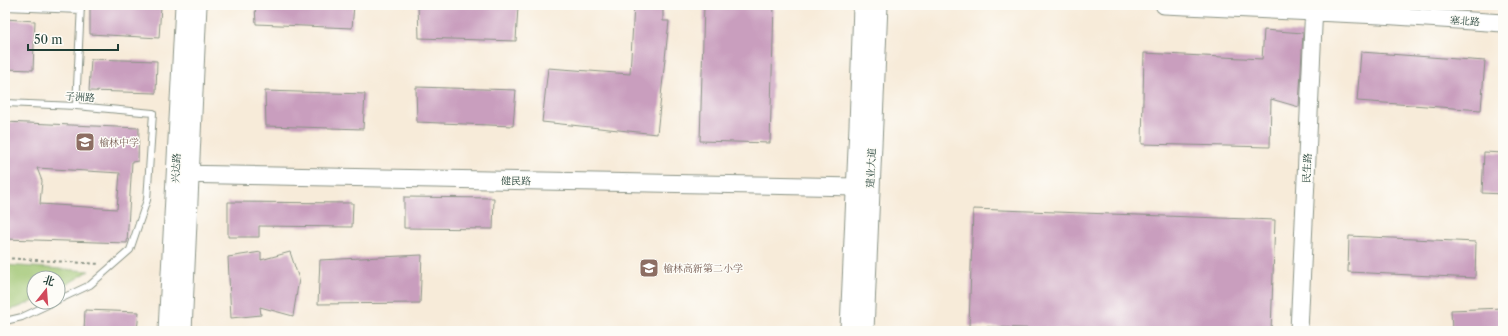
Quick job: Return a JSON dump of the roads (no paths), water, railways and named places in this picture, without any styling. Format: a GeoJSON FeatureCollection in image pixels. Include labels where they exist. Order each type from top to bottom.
{"type":"FeatureCollection","features":[{"type":"Feature","properties":{"kind":"main road","name":"建业大道"},"geometry":{"type":"LineString","coordinates":[[850,331],[863,5]]}},
{"type":"Feature","properties":{"kind":"main road","name":"建业大道"},"geometry":{"type":"LineString","coordinates":[[864,331],[878,5]]}},
{"type":"Feature","properties":{"kind":"street","name":"兴达路"},"geometry":{"type":"LineString","coordinates":[[183,331],[184,5]]}},
{"type":"Feature","properties":{"kind":"street","name":"兴达路"},"geometry":{"type":"LineString","coordinates":[[167,331],[198,5]]}},
{"type":"Feature","properties":{"kind":"street","name":"塞北路"},"geometry":{"type":"LineString","coordinates":[[1164,5],[1314,8],[1503,23]]}},
{"type":"Feature","properties":{"kind":"street","name":"民生路"},"geometry":{"type":"LineString","coordinates":[[1299,331],[1314,8]]}},
{"type":"Feature","properties":{"kind":"street","name":"健民路"},"geometry":{"type":"LineString","coordinates":[[183,175],[856,187]]}},
{"type":"Feature","properties":{"kind":"lane"},"geometry":{"type":"LineString","coordinates":[[5,7],[81,7],[76,106]]}},
{"type":"Feature","properties":{"kind":"lane","name":"子洲路"},"geometry":{"type":"LineString","coordinates":[[5,103],[76,106],[153,112],[147,200],[130,250],[90,285],[66,296]]}},
{"type":"Feature","properties":{"kind":"lane"},"geometry":{"type":"LineString","coordinates":[[5,321],[22,317],[37,310]]}},
{"type":"Feature","properties":{"kind":"place","name":"榆林中学"},"geometry":{"type":"Point","coordinates":[85,142]}},
{"type":"Feature","properties":{"kind":"place","name":"榆林高新第二小学"},"geometry":{"type":"Point","coordinates":[649,268]}}]}
